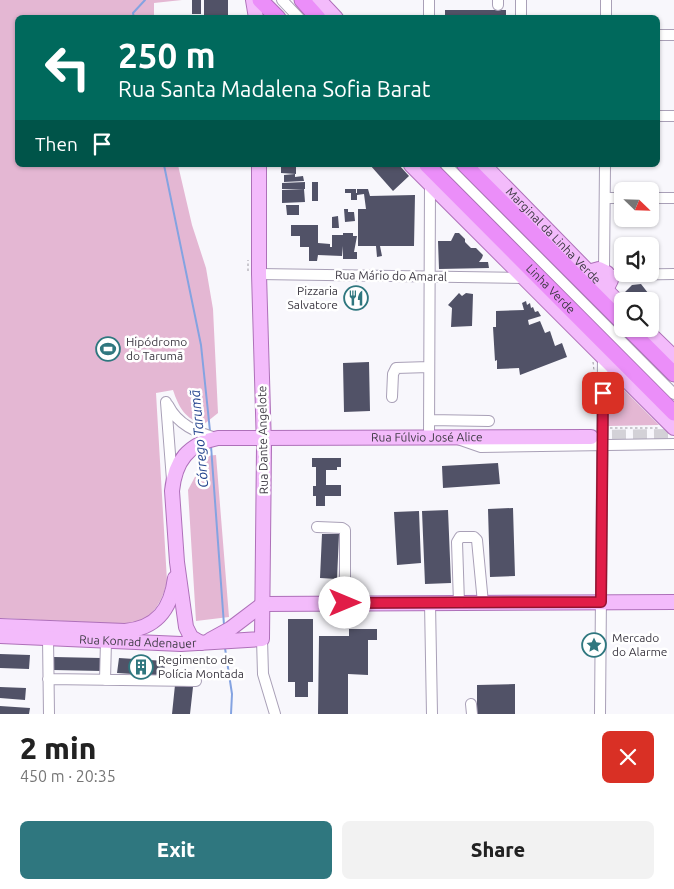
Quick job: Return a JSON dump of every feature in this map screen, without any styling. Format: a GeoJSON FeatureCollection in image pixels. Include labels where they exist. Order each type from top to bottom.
{"type":"FeatureCollection","features":[{"type":"Feature","properties":{"kind":"highway"},"geometry":{"type":"LineString","coordinates":[[260,0],[275,15]]}},
{"type":"Feature","properties":{"kind":"highway"},"geometry":{"type":"LineString","coordinates":[[302,0],[315,15]]}},
{"type":"Feature","properties":{"kind":"highway","name":"Linha Verde"},"geometry":{"type":"LineString","coordinates":[[429,167],[674,412]]}},
{"type":"Feature","properties":{"kind":"highway"},"geometry":{"type":"LineString","coordinates":[[467,167],[614,314]]}},
{"type":"Feature","properties":{"kind":"highway"},"geometry":{"type":"LineString","coordinates":[[551,288],[576,331]]}},
{"type":"Feature","properties":{"kind":"highway"},"geometry":{"type":"LineString","coordinates":[[637,337],[674,374]]}},
{"type":"Feature","properties":{"kind":"main road"},"geometry":{"type":"LineString","coordinates":[[254,0],[256,15]]}},
{"type":"Feature","properties":{"kind":"main road"},"geometry":{"type":"LineString","coordinates":[[254,0],[266,15]]}},
{"type":"Feature","properties":{"kind":"main road"},"geometry":{"type":"LineString","coordinates":[[319,0],[333,15]]}},
{"type":"Feature","properties":{"kind":"main road","name":"Rua Dante Angelote"},"geometry":{"type":"LineString","coordinates":[[259,167],[259,274],[264,438],[262,639]]}},
{"type":"Feature","properties":{"kind":"main road"},"geometry":{"type":"LineString","coordinates":[[413,167],[603,356],[667,428]]}},
{"type":"Feature","properties":{"kind":"main road","name":"Marginal da Linha Verde"},"geometry":{"type":"LineString","coordinates":[[486,167],[614,298]]}},
{"type":"Feature","properties":{"kind":"main road"},"geometry":{"type":"LineString","coordinates":[[588,272],[599,269],[607,273],[610,284],[606,290]]}},
{"type":"Feature","properties":{"kind":"main road"},"geometry":{"type":"LineString","coordinates":[[653,337],[674,357]]}},
{"type":"Feature","properties":{"kind":"main road","name":"Rua Fúlvio José Alice"},"geometry":{"type":"LineString","coordinates":[[209,438],[455,438],[601,435]]}},
{"type":"Feature","properties":{"kind":"main road"},"geometry":{"type":"LineString","coordinates":[[209,438],[193,447],[182,458],[175,472],[172,491],[177,562],[186,627],[191,637],[217,639],[263,604],[674,602]]}},
{"type":"Feature","properties":{"kind":"main road","name":"Rua Konrad Adenauer"},"geometry":{"type":"LineString","coordinates":[[0,626],[125,632],[141,629],[155,621],[167,608],[174,586],[177,562]]}},
{"type":"Feature","properties":{"kind":"main road","name":"Rua Konrad Adenauer"},"geometry":{"type":"LineString","coordinates":[[0,636],[181,644],[217,639],[262,639]]}},
{"type":"Feature","properties":{"kind":"street"},"geometry":{"type":"LineString","coordinates":[[282,0],[296,15]]}},
{"type":"Feature","properties":{"kind":"street"},"geometry":{"type":"LineString","coordinates":[[429,0],[429,15]]}},
{"type":"Feature","properties":{"kind":"street"},"geometry":{"type":"LineString","coordinates":[[521,0],[521,15]]}},
{"type":"Feature","properties":{"kind":"street"},"geometry":{"type":"LineString","coordinates":[[606,0],[606,15]]}},
{"type":"Feature","properties":{"kind":"street"},"geometry":{"type":"LineString","coordinates":[[660,35],[674,35]]}},
{"type":"Feature","properties":{"kind":"street"},"geometry":{"type":"LineString","coordinates":[[660,116],[674,116]]}},
{"type":"Feature","properties":{"kind":"street"},"geometry":{"type":"LineString","coordinates":[[448,167],[674,394]]}},
{"type":"Feature","properties":{"kind":"street"},"geometry":{"type":"LineString","coordinates":[[605,167],[607,273],[674,274]]}},
{"type":"Feature","properties":{"kind":"street"},"geometry":{"type":"LineString","coordinates":[[429,438],[430,184]]}},
{"type":"Feature","properties":{"kind":"street"},"geometry":{"type":"LineString","coordinates":[[605,198],[614,198]]}},
{"type":"Feature","properties":{"kind":"street"},"geometry":{"type":"LineString","coordinates":[[659,198],[674,198]]}},
{"type":"Feature","properties":{"kind":"street","name":"Rua Mário do Amaral"},"geometry":{"type":"LineString","coordinates":[[259,274],[524,278]]}},
{"type":"Feature","properties":{"kind":"street"},"geometry":{"type":"LineString","coordinates":[[600,714],[603,356]]}},
{"type":"Feature","properties":{"kind":"street"},"geometry":{"type":"LineString","coordinates":[[392,397],[393,374],[396,368],[429,367]]}},
{"type":"Feature","properties":{"kind":"street"},"geometry":{"type":"LineString","coordinates":[[172,491],[166,402],[182,423],[209,438]]}},
{"type":"Feature","properties":{"kind":"street"},"geometry":{"type":"LineString","coordinates":[[429,420],[489,421]]}},
{"type":"Feature","properties":{"kind":"street"},"geometry":{"type":"LineString","coordinates":[[601,435],[674,444]]}},
{"type":"Feature","properties":{"kind":"street"},"geometry":{"type":"LineString","coordinates":[[317,527],[342,528],[345,530],[345,603]]}},
{"type":"Feature","properties":{"kind":"street"},"geometry":{"type":"LineString","coordinates":[[459,603],[457,542],[460,537],[474,536],[477,540],[483,603]]}},
{"type":"Feature","properties":{"kind":"street"},"geometry":{"type":"LineString","coordinates":[[430,603],[432,714]]}},
{"type":"Feature","properties":{"kind":"street"},"geometry":{"type":"LineString","coordinates":[[48,638],[49,714]]}},
{"type":"Feature","properties":{"kind":"street","name":"Rua Dante Angelote"},"geometry":{"type":"LineString","coordinates":[[262,639],[263,674],[275,714]]}},
{"type":"Feature","properties":{"kind":"street"},"geometry":{"type":"LineString","coordinates":[[106,641],[106,680]]}},
{"type":"Feature","properties":{"kind":"street"},"geometry":{"type":"LineString","coordinates":[[48,679],[196,681]]}},
{"type":"Feature","properties":{"kind":"path"},"geometry":{"type":"LineString","coordinates":[[601,435],[667,428]]}},
{"type":"Feature","properties":{"kind":"shaded area","name":"Hipódromo do Tarumã"},"geometry":{"type":"Polygon","coordinates":[[[0,0],[182,0],[154,3],[154,15],[15,15],[15,167],[178,167],[192,225],[206,268],[213,309],[218,413],[203,425],[187,416],[173,390],[156,393],[167,581],[162,597],[148,617],[127,624],[0,618],[0,0]]]}},
{"type":"Feature","properties":{"kind":"shaded area"},"geometry":{"type":"Polygon","coordinates":[[[610,376],[659,425],[608,426],[610,376]]]}},
{"type":"Feature","properties":{"kind":"shaded area"},"geometry":{"type":"Polygon","coordinates":[[[216,455],[229,617],[196,621],[188,490],[206,456],[216,455]]]}},
{"type":"Feature","properties":{"kind":"building"},"geometry":{"type":"Polygon","coordinates":[[[192,0],[201,0],[201,14],[192,14],[192,0]]]}},
{"type":"Feature","properties":{"kind":"building"},"geometry":{"type":"Polygon","coordinates":[[[204,0],[228,0],[228,15],[204,15],[204,0]]]}},
{"type":"Feature","properties":{"kind":"building"},"geometry":{"type":"Polygon","coordinates":[[[445,10],[506,10],[506,15],[445,15],[445,10]]]}},
{"type":"Feature","properties":{"kind":"building"},"geometry":{"type":"Polygon","coordinates":[[[281,167],[296,167],[296,174],[281,173],[281,167]]]}},
{"type":"Feature","properties":{"kind":"building"},"geometry":{"type":"Polygon","coordinates":[[[372,167],[401,167],[409,176],[393,191],[372,167]]]}},
{"type":"Feature","properties":{"kind":"building"},"geometry":{"type":"Polygon","coordinates":[[[295,174],[295,177],[303,176],[304,181],[284,182],[284,175],[295,174]]]}},
{"type":"Feature","properties":{"kind":"building"},"geometry":{"type":"Polygon","coordinates":[[[305,182],[305,189],[282,189],[282,183],[305,182]]]}},
{"type":"Feature","properties":{"kind":"building"},"geometry":{"type":"Polygon","coordinates":[[[312,182],[318,182],[318,201],[312,201],[312,182]]]}},
{"type":"Feature","properties":{"kind":"building"},"geometry":{"type":"Polygon","coordinates":[[[304,189],[305,202],[282,203],[282,190],[304,189]]]}},
{"type":"Feature","properties":{"kind":"building"},"geometry":{"type":"Polygon","coordinates":[[[345,189],[356,189],[357,193],[357,189],[368,189],[370,196],[415,195],[414,246],[380,246],[382,256],[377,257],[376,246],[358,246],[358,209],[366,209],[364,194],[357,195],[357,200],[351,200],[351,193],[345,193],[345,189]]]}},
{"type":"Feature","properties":{"kind":"building"},"geometry":{"type":"Polygon","coordinates":[[[286,205],[299,205],[299,215],[287,215],[286,205]]]}},
{"type":"Feature","properties":{"kind":"building"},"geometry":{"type":"Polygon","coordinates":[[[344,209],[348,209],[348,212],[354,212],[355,221],[345,222],[344,209]]]}},
{"type":"Feature","properties":{"kind":"building"},"geometry":{"type":"Polygon","coordinates":[[[338,216],[339,228],[332,228],[332,217],[338,216]]]}},
{"type":"Feature","properties":{"kind":"building"},"geometry":{"type":"Polygon","coordinates":[[[291,225],[318,225],[318,243],[330,244],[330,247],[332,247],[332,235],[353,233],[353,236],[357,236],[354,252],[357,252],[357,259],[343,259],[343,246],[342,256],[318,255],[317,261],[309,261],[309,247],[300,247],[300,236],[291,236],[291,225]]]}},
{"type":"Feature","properties":{"kind":"building"},"geometry":{"type":"Polygon","coordinates":[[[455,233],[459,233],[471,248],[476,248],[483,255],[479,262],[488,262],[489,268],[439,269],[438,241],[451,241],[455,233]]]}},
{"type":"Feature","properties":{"kind":"building"},"geometry":{"type":"Polygon","coordinates":[[[641,284],[647,292],[625,292],[632,285],[641,284]]]}},
{"type":"Feature","properties":{"kind":"building"},"geometry":{"type":"Polygon","coordinates":[[[459,293],[462,296],[466,293],[473,294],[472,326],[451,327],[452,308],[448,305],[459,293]]]}},
{"type":"Feature","properties":{"kind":"building"},"geometry":{"type":"Polygon","coordinates":[[[526,301],[527,305],[530,303],[531,308],[533,307],[535,312],[538,311],[541,316],[528,320],[529,325],[540,321],[545,333],[550,331],[555,346],[562,343],[567,357],[520,375],[519,368],[497,369],[493,327],[496,327],[496,311],[524,310],[522,303],[526,301]]]}},
{"type":"Feature","properties":{"kind":"building"},"geometry":{"type":"Polygon","coordinates":[[[369,362],[370,411],[344,412],[343,363],[369,362]]]}},
{"type":"Feature","properties":{"kind":"building"},"geometry":{"type":"Polygon","coordinates":[[[312,458],[341,458],[341,467],[337,467],[337,470],[326,470],[326,485],[341,485],[341,496],[325,496],[325,506],[316,506],[316,496],[313,496],[313,486],[316,486],[316,467],[312,467],[312,458]]]}},
{"type":"Feature","properties":{"kind":"building"},"geometry":{"type":"Polygon","coordinates":[[[498,463],[500,484],[443,488],[442,466],[498,463]]]}},
{"type":"Feature","properties":{"kind":"building"},"geometry":{"type":"Polygon","coordinates":[[[513,508],[515,576],[490,577],[488,509],[513,508]]]}},
{"type":"Feature","properties":{"kind":"building"},"geometry":{"type":"Polygon","coordinates":[[[448,510],[451,583],[425,584],[422,511],[448,510]]]}},
{"type":"Feature","properties":{"kind":"building"},"geometry":{"type":"Polygon","coordinates":[[[419,511],[421,563],[397,565],[394,512],[419,511]]]}},
{"type":"Feature","properties":{"kind":"building"},"geometry":{"type":"Polygon","coordinates":[[[322,534],[339,534],[337,579],[320,578],[322,534]]]}},
{"type":"Feature","properties":{"kind":"building"},"geometry":{"type":"Polygon","coordinates":[[[288,619],[313,619],[313,682],[308,682],[308,697],[295,697],[295,682],[288,682],[288,619]]]}},
{"type":"Feature","properties":{"kind":"building"},"geometry":{"type":"Polygon","coordinates":[[[349,629],[377,629],[377,640],[368,640],[368,675],[348,674],[348,714],[318,714],[319,636],[349,636],[349,629]]]}},
{"type":"Feature","properties":{"kind":"building"},"geometry":{"type":"Polygon","coordinates":[[[0,654],[30,655],[29,669],[0,668],[0,654]]]}},
{"type":"Feature","properties":{"kind":"building"},"geometry":{"type":"Polygon","coordinates":[[[54,657],[101,658],[101,671],[54,670],[54,657]]]}},
{"type":"Feature","properties":{"kind":"building","name":"Regimento de Polícia Montada"},"geometry":{"type":"Polygon","coordinates":[[[119,658],[165,661],[164,676],[117,673],[119,658]]]}},
{"type":"Feature","properties":{"kind":"building"},"geometry":{"type":"Polygon","coordinates":[[[515,684],[515,714],[477,714],[477,685],[515,684]]]}},
{"type":"Feature","properties":{"kind":"building","name":"Regimento de Polícia Montada"},"geometry":{"type":"Polygon","coordinates":[[[175,685],[193,687],[190,714],[172,714],[175,685]]]}},
{"type":"Feature","properties":{"kind":"building"},"geometry":{"type":"Polygon","coordinates":[[[0,687],[26,688],[25,700],[0,698],[0,687]]]}},
{"type":"Feature","properties":{"kind":"building"},"geometry":{"type":"Polygon","coordinates":[[[0,706],[30,708],[29,714],[0,714],[0,706]]]}},
{"type":"Feature","properties":{"kind":"waterway","name":"Córrego Tarumã"},"geometry":{"type":"LineString","coordinates":[[133,15],[133,13],[145,0]]}},
{"type":"Feature","properties":{"kind":"waterway","name":"Córrego Tarumã"},"geometry":{"type":"LineString","coordinates":[[164,167],[201,345],[210,431]]}},
{"type":"Feature","properties":{"kind":"waterway","name":"Córrego Tarumã"},"geometry":{"type":"LineString","coordinates":[[211,446],[224,625]]}},
{"type":"Feature","properties":{"kind":"waterway","name":"Córrego Tarumã"},"geometry":{"type":"LineString","coordinates":[[225,648],[232,694],[231,714]]}},
{"type":"Feature","properties":{"kind":"tunnel"},"geometry":{"type":"LineString","coordinates":[[591,437],[674,436]]}},
{"type":"Feature","properties":{"kind":"place","name":"Pizzaria Salvatore"},"geometry":{"type":"Point","coordinates":[356,298]}},
{"type":"Feature","properties":{"kind":"place","name":"Hipódromo do Tarumã"},"geometry":{"type":"Point","coordinates":[108,349]}},
{"type":"Feature","properties":{"kind":"place","name":"Mercado do Alarme"},"geometry":{"type":"Point","coordinates":[594,645]}},
{"type":"Feature","properties":{"kind":"place","name":"Regimento de Polícia Montada"},"geometry":{"type":"Point","coordinates":[141,667]}},
{"type":"Feature","properties":{"kind":"route"},"geometry":{"type":"LineString","coordinates":[[345,603],[601,602],[603,393]]}}]}
